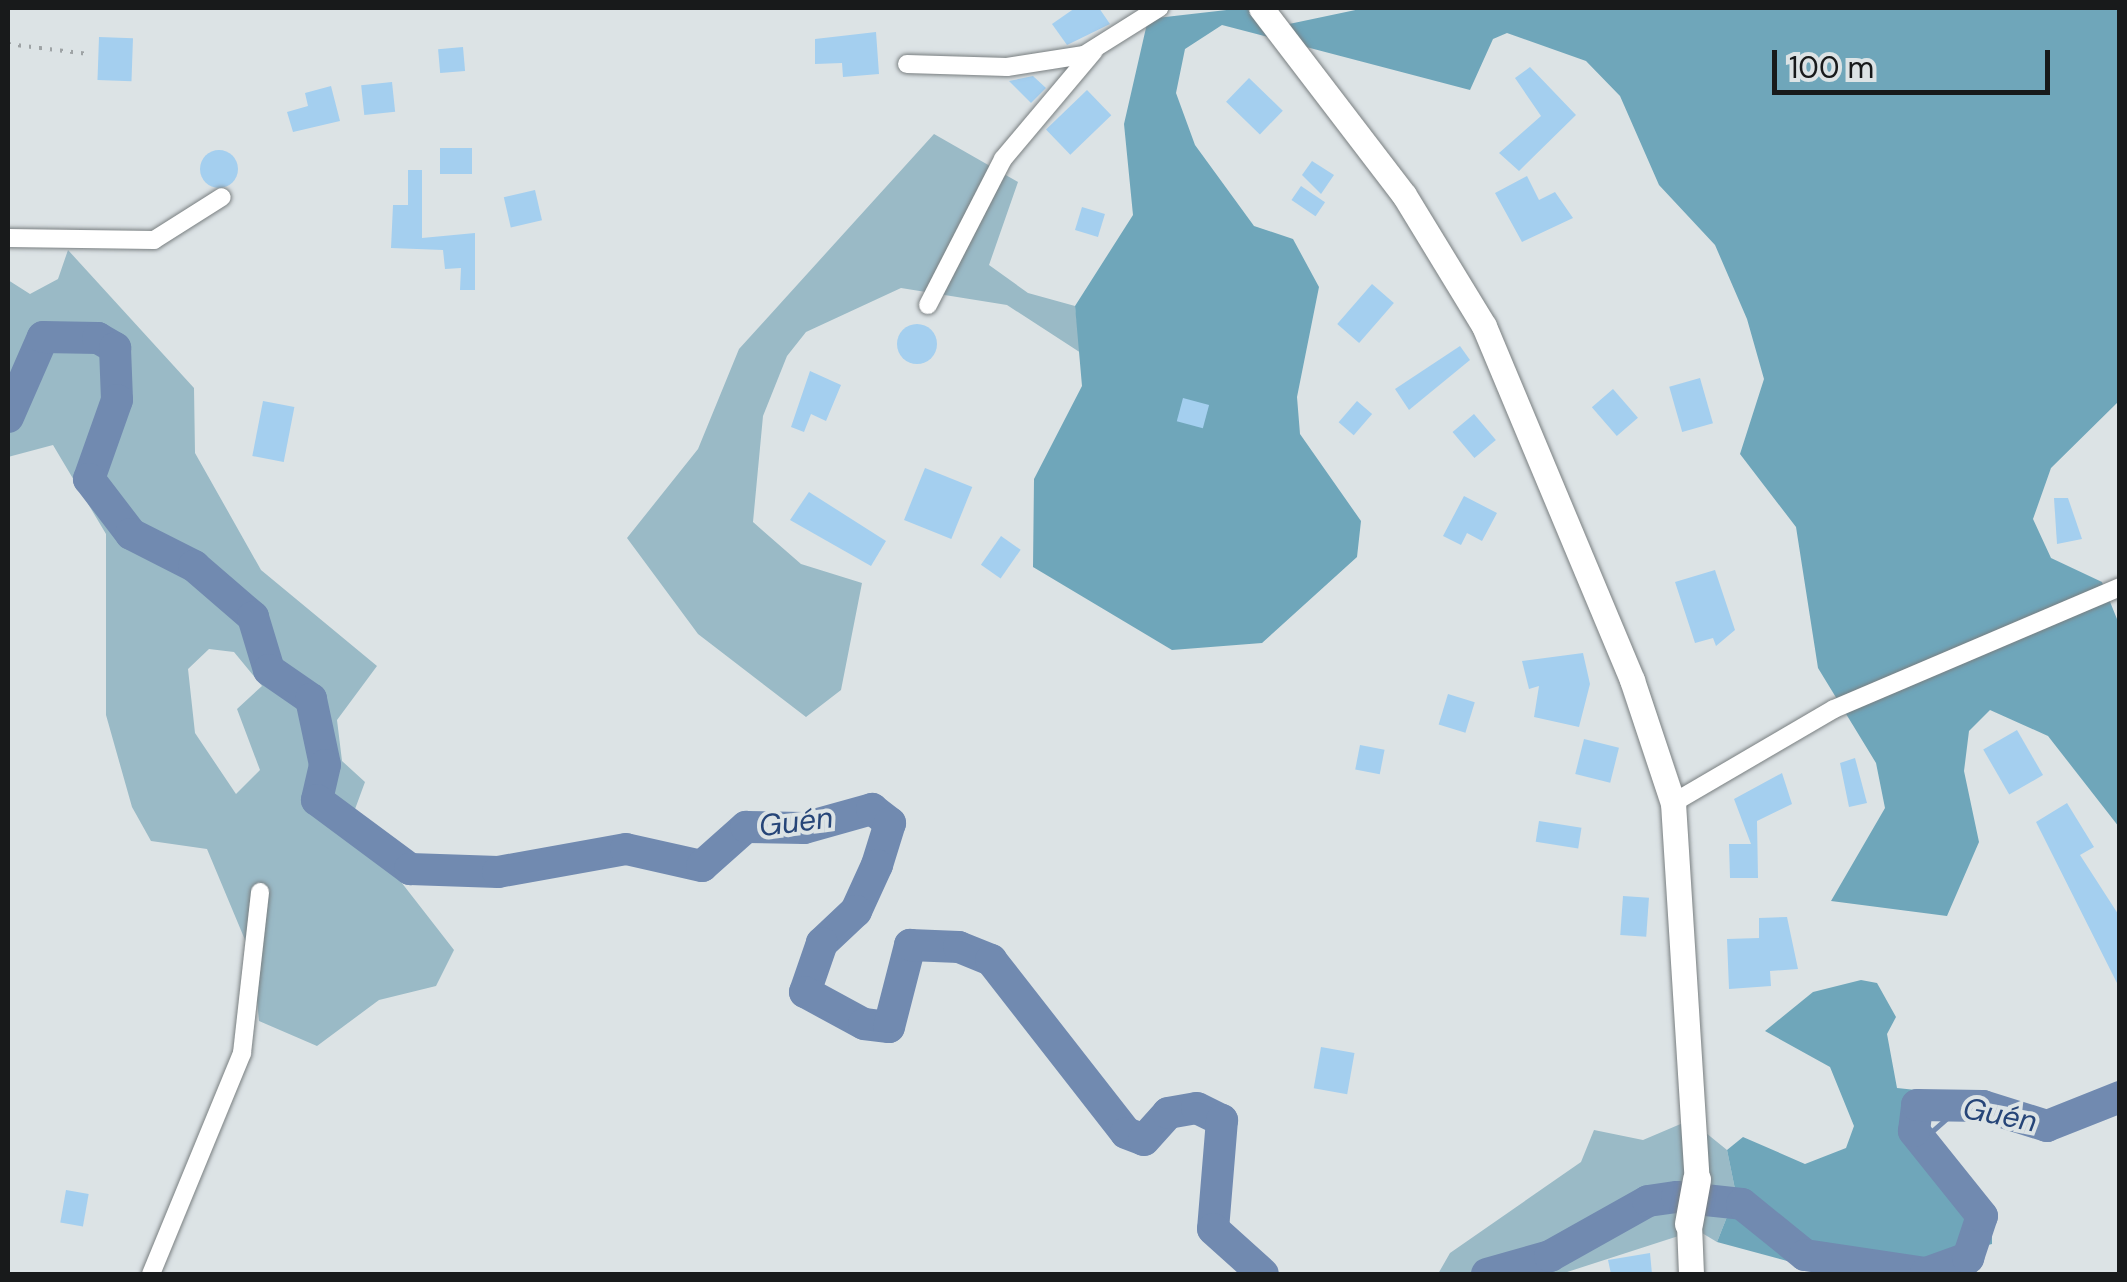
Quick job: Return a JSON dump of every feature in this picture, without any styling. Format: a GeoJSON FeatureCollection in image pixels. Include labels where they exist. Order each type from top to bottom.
{"type":"FeatureCollection","features":[{"type":"Feature","properties":{"kind":"main road"},"geometry":{"type":"LineString","coordinates":[[1261,8],[1404,195],[1484,326],[1632,680],[1673,803],[1697,1180],[1689,1224],[1691,1274]]}},
{"type":"Feature","properties":{"kind":"street"},"geometry":{"type":"LineString","coordinates":[[928,305],[1003,159],[1094,50],[1159,8]]}},
{"type":"Feature","properties":{"kind":"street"},"geometry":{"type":"LineString","coordinates":[[908,64],[1007,67],[1094,50]]}},
{"type":"Feature","properties":{"kind":"street"},"geometry":{"type":"LineString","coordinates":[[8,238],[154,240],[222,197]]}},
{"type":"Feature","properties":{"kind":"street"},"geometry":{"type":"LineString","coordinates":[[1673,803],[1834,709],[2120,587]]}},
{"type":"Feature","properties":{"kind":"street"},"geometry":{"type":"LineString","coordinates":[[151,1274],[242,1053],[260,892]]}},
{"type":"Feature","properties":{"kind":"path"},"geometry":{"type":"LineString","coordinates":[[8,44],[88,54]]}},
{"type":"Feature","properties":{"kind":"shaded area"},"geometry":{"type":"Polygon","coordinates":[[[1244,8],[1289,24],[1365,8],[2119,8],[2119,401],[2051,468],[2033,519],[2051,558],[2102,582],[2119,624],[2119,827],[2048,736],[1990,710],[1969,731],[1964,771],[1979,842],[1947,916],[1831,901],[1885,808],[1876,763],[1818,668],[1796,527],[1740,454],[1764,379],[1747,319],[1715,245],[1659,185],[1620,96],[1586,61],[1507,33],[1493,39],[1470,90],[1222,25],[1185,49],[1176,93],[1195,145],[1254,226],[1293,239],[1319,287],[1297,397],[1300,434],[1361,521],[1357,557],[1262,643],[1172,650],[1033,567],[1034,479],[1082,386],[1075,306],[1133,215],[1124,124],[1148,19],[1244,8]]]}},
{"type":"Feature","properties":{"kind":"shaded area"},"geometry":{"type":"Polygon","coordinates":[[[934,134],[1018,182],[989,265],[1028,293],[1075,306],[1081,353],[1007,305],[901,288],[806,332],[787,356],[763,416],[753,522],[801,564],[862,583],[841,690],[806,717],[698,634],[627,538],[698,449],[739,349],[934,134]]]}},
{"type":"Feature","properties":{"kind":"shaded area"},"geometry":{"type":"Polygon","coordinates":[[[68,250],[194,388],[195,453],[261,570],[377,666],[337,720],[342,761],[365,782],[344,839],[398,878],[454,950],[436,986],[379,1000],[317,1046],[259,1021],[253,959],[207,849],[151,841],[132,807],[106,715],[106,534],[53,445],[8,457],[8,280],[30,294],[58,279],[68,250]],[[209,649],[188,669],[195,733],[236,794],[260,770],[237,709],[262,686],[234,652],[209,649]]]}},
{"type":"Feature","properties":{"kind":"shaded area"},"geometry":{"type":"Polygon","coordinates":[[[1861,980],[1877,983],[1896,1017],[1887,1034],[1897,1088],[1916,1090],[1935,1139],[1992,1215],[1992,1244],[1875,1274],[1835,1274],[1717,1242],[1736,1194],[1727,1150],[1743,1137],[1805,1164],[1846,1148],[1854,1126],[1830,1067],[1765,1031],[1813,992],[1861,980]]]}},
{"type":"Feature","properties":{"kind":"shaded area"},"geometry":{"type":"Polygon","coordinates":[[[1690,1120],[1727,1150],[1736,1194],[1717,1242],[1697,1230],[1561,1274],[1438,1274],[1450,1253],[1581,1162],[1594,1130],[1643,1140],[1690,1120]]]}},
{"type":"Feature","properties":{"kind":"building"},"geometry":{"type":"Polygon","coordinates":[[[1075,8],[1099,8],[1110,24],[1067,45],[1052,24],[1075,8]]]}},
{"type":"Feature","properties":{"kind":"building"},"geometry":{"type":"Polygon","coordinates":[[[876,32],[879,74],[843,77],[842,63],[815,64],[815,39],[876,32]]]}},
{"type":"Feature","properties":{"kind":"building"},"geometry":{"type":"Polygon","coordinates":[[[99,37],[133,38],[131,81],[97,80],[99,37]]]}},
{"type":"Feature","properties":{"kind":"building"},"geometry":{"type":"Polygon","coordinates":[[[463,47],[465,71],[440,73],[438,49],[463,47]]]}},
{"type":"Feature","properties":{"kind":"building"},"geometry":{"type":"Polygon","coordinates":[[[1530,67],[1576,115],[1519,171],[1499,153],[1541,116],[1515,78],[1530,67]]]}},
{"type":"Feature","properties":{"kind":"building"},"geometry":{"type":"Polygon","coordinates":[[[1033,76],[1046,88],[1031,103],[1009,81],[1033,76]]]}},
{"type":"Feature","properties":{"kind":"building"},"geometry":{"type":"Polygon","coordinates":[[[1249,78],[1283,111],[1260,134],[1226,102],[1249,78]]]}},
{"type":"Feature","properties":{"kind":"building"},"geometry":{"type":"Polygon","coordinates":[[[392,82],[395,112],[364,115],[361,85],[392,82]]]}},
{"type":"Feature","properties":{"kind":"building"},"geometry":{"type":"Polygon","coordinates":[[[331,86],[340,121],[293,132],[287,112],[308,106],[305,93],[331,86]]]}},
{"type":"Feature","properties":{"kind":"building"},"geometry":{"type":"Polygon","coordinates":[[[1087,90],[1111,115],[1070,155],[1046,130],[1087,90]]]}},
{"type":"Feature","properties":{"kind":"building"},"geometry":{"type":"Polygon","coordinates":[[[440,148],[472,148],[472,174],[440,174],[440,148]]]}},
{"type":"Feature","properties":{"kind":"building"},"geometry":{"type":"Polygon","coordinates":[[[219,150],[232,156],[238,169],[232,182],[219,188],[206,182],[200,169],[206,156],[219,150]]]}},
{"type":"Feature","properties":{"kind":"building"},"geometry":{"type":"Polygon","coordinates":[[[1312,161],[1334,175],[1321,194],[1302,175],[1312,161]]]}},
{"type":"Feature","properties":{"kind":"building"},"geometry":{"type":"Polygon","coordinates":[[[408,170],[422,170],[422,238],[475,233],[475,290],[460,290],[461,268],[445,269],[443,250],[391,248],[393,205],[408,205],[408,170]]]}},
{"type":"Feature","properties":{"kind":"building"},"geometry":{"type":"Polygon","coordinates":[[[1527,176],[1539,200],[1555,192],[1573,218],[1522,242],[1495,193],[1527,176]]]}},
{"type":"Feature","properties":{"kind":"building"},"geometry":{"type":"Polygon","coordinates":[[[1301,186],[1325,202],[1316,216],[1291,200],[1301,186]]]}},
{"type":"Feature","properties":{"kind":"building"},"geometry":{"type":"Polygon","coordinates":[[[535,190],[542,220],[511,227],[504,197],[535,190]]]}},
{"type":"Feature","properties":{"kind":"building"},"geometry":{"type":"Polygon","coordinates":[[[1082,207],[1105,214],[1098,237],[1075,230],[1082,207]]]}},
{"type":"Feature","properties":{"kind":"building"},"geometry":{"type":"Polygon","coordinates":[[[1372,284],[1394,303],[1359,343],[1337,324],[1372,284]]]}},
{"type":"Feature","properties":{"kind":"building"},"geometry":{"type":"Polygon","coordinates":[[[917,324],[931,330],[937,344],[931,358],[917,364],[903,358],[897,344],[903,330],[917,324]]]}},
{"type":"Feature","properties":{"kind":"building"},"geometry":{"type":"Polygon","coordinates":[[[1460,346],[1470,360],[1409,410],[1395,389],[1460,346]]]}},
{"type":"Feature","properties":{"kind":"building"},"geometry":{"type":"Polygon","coordinates":[[[810,371],[841,385],[826,421],[811,414],[804,432],[791,427],[810,371]]]}},
{"type":"Feature","properties":{"kind":"building"},"geometry":{"type":"Polygon","coordinates":[[[1700,378],[1713,423],[1682,432],[1669,387],[1700,378]]]}},
{"type":"Feature","properties":{"kind":"building"},"geometry":{"type":"Polygon","coordinates":[[[1613,389],[1638,418],[1617,436],[1592,407],[1613,389]]]}},
{"type":"Feature","properties":{"kind":"building"},"geometry":{"type":"Polygon","coordinates":[[[1183,398],[1209,405],[1203,428],[1177,421],[1183,398]]]}},
{"type":"Feature","properties":{"kind":"building"},"geometry":{"type":"Polygon","coordinates":[[[263,401],[294,407],[284,462],[252,456],[263,401]]]}},
{"type":"Feature","properties":{"kind":"building"},"geometry":{"type":"Polygon","coordinates":[[[1357,401],[1372,414],[1354,435],[1339,422],[1357,401]]]}},
{"type":"Feature","properties":{"kind":"building"},"geometry":{"type":"Polygon","coordinates":[[[1474,414],[1496,440],[1474,458],[1453,432],[1474,414]]]}},
{"type":"Feature","properties":{"kind":"building"},"geometry":{"type":"Polygon","coordinates":[[[925,468],[972,487],[951,539],[904,520],[925,468]]]}},
{"type":"Feature","properties":{"kind":"building"},"geometry":{"type":"Polygon","coordinates":[[[809,492],[886,541],[871,566],[790,520],[809,492]]]}},
{"type":"Feature","properties":{"kind":"building"},"geometry":{"type":"Polygon","coordinates":[[[1464,496],[1497,513],[1482,541],[1467,533],[1461,545],[1443,536],[1464,496]]]}},
{"type":"Feature","properties":{"kind":"building"},"geometry":{"type":"Polygon","coordinates":[[[2054,498],[2068,498],[2082,539],[2057,544],[2054,498]]]}},
{"type":"Feature","properties":{"kind":"building"},"geometry":{"type":"Polygon","coordinates":[[[1001,536],[1021,550],[1001,578],[981,565],[1001,536]]]}},
{"type":"Feature","properties":{"kind":"building"},"geometry":{"type":"Polygon","coordinates":[[[1715,570],[1735,630],[1716,646],[1713,638],[1695,643],[1675,582],[1715,570]]]}},
{"type":"Feature","properties":{"kind":"building"},"geometry":{"type":"Polygon","coordinates":[[[1583,653],[1590,684],[1579,727],[1534,717],[1539,686],[1529,689],[1522,661],[1583,653]]]}},
{"type":"Feature","properties":{"kind":"building"},"geometry":{"type":"Polygon","coordinates":[[[1448,694],[1475,702],[1465,733],[1439,725],[1448,694]]]}},
{"type":"Feature","properties":{"kind":"building"},"geometry":{"type":"Polygon","coordinates":[[[2017,730],[2043,775],[2009,795],[1983,750],[2017,730]]]}},
{"type":"Feature","properties":{"kind":"building"},"geometry":{"type":"Polygon","coordinates":[[[1584,739],[1619,748],[1610,783],[1575,774],[1584,739]]]}},
{"type":"Feature","properties":{"kind":"building"},"geometry":{"type":"Polygon","coordinates":[[[1360,745],[1385,750],[1380,774],[1355,770],[1360,745]]]}},
{"type":"Feature","properties":{"kind":"building"},"geometry":{"type":"Polygon","coordinates":[[[1855,758],[1867,803],[1849,807],[1840,763],[1855,758]]]}},
{"type":"Feature","properties":{"kind":"building"},"geometry":{"type":"Polygon","coordinates":[[[1782,773],[1792,804],[1757,821],[1758,878],[1730,878],[1729,844],[1751,844],[1734,799],[1782,773]]]}},
{"type":"Feature","properties":{"kind":"building"},"geometry":{"type":"Polygon","coordinates":[[[2067,803],[2094,847],[2080,855],[2120,917],[2120,989],[2036,822],[2067,803]]]}},
{"type":"Feature","properties":{"kind":"building"},"geometry":{"type":"Polygon","coordinates":[[[1539,821],[1581,828],[1578,848],[1536,842],[1539,821]]]}},
{"type":"Feature","properties":{"kind":"building"},"geometry":{"type":"Polygon","coordinates":[[[1623,896],[1649,898],[1646,937],[1620,935],[1623,896]]]}},
{"type":"Feature","properties":{"kind":"building"},"geometry":{"type":"Polygon","coordinates":[[[1787,917],[1798,969],[1770,971],[1771,986],[1729,989],[1727,939],[1759,938],[1759,918],[1787,917]]]}},
{"type":"Feature","properties":{"kind":"building"},"geometry":{"type":"Polygon","coordinates":[[[1321,1047],[1354,1053],[1347,1094],[1314,1088],[1321,1047]]]}},
{"type":"Feature","properties":{"kind":"building"},"geometry":{"type":"Polygon","coordinates":[[[66,1190],[89,1194],[83,1226],[60,1222],[66,1190]]]}},
{"type":"Feature","properties":{"kind":"building"},"geometry":{"type":"Polygon","coordinates":[[[1650,1253],[1652,1274],[1611,1274],[1608,1260],[1650,1253]]]}},
{"type":"Feature","properties":{"kind":"waterway","name":"Guén"},"geometry":{"type":"LineString","coordinates":[[8,417],[43,337],[98,338],[115,348],[117,400],[89,479],[131,534],[194,566],[253,617],[269,670],[311,699],[325,765],[317,800],[410,869],[498,872],[626,849],[702,866],[746,827],[804,828],[872,809],[890,823],[877,865],[856,911],[822,943],[805,992],[864,1024],[889,1027],[910,945],[959,947],[991,960],[1126,1133],[1144,1140],[1168,1113],[1197,1108],[1222,1120],[1213,1229],[1263,1274]]}},
{"type":"Feature","properties":{"kind":"waterway","name":"Guén"},"geometry":{"type":"LineString","coordinates":[[1487,1274],[1550,1256],[1648,1201],[1677,1197],[1742,1204],[1805,1255],[1926,1273],[1968,1258],[1982,1216],[1914,1131],[1917,1105],[1983,1106],[2047,1126],[2120,1097]]}},
{"type":"Feature","properties":{"kind":"waterway"},"geometry":{"type":"LineString","coordinates":[[1914,1131],[1930,1133],[1963,1104]]}}]}
